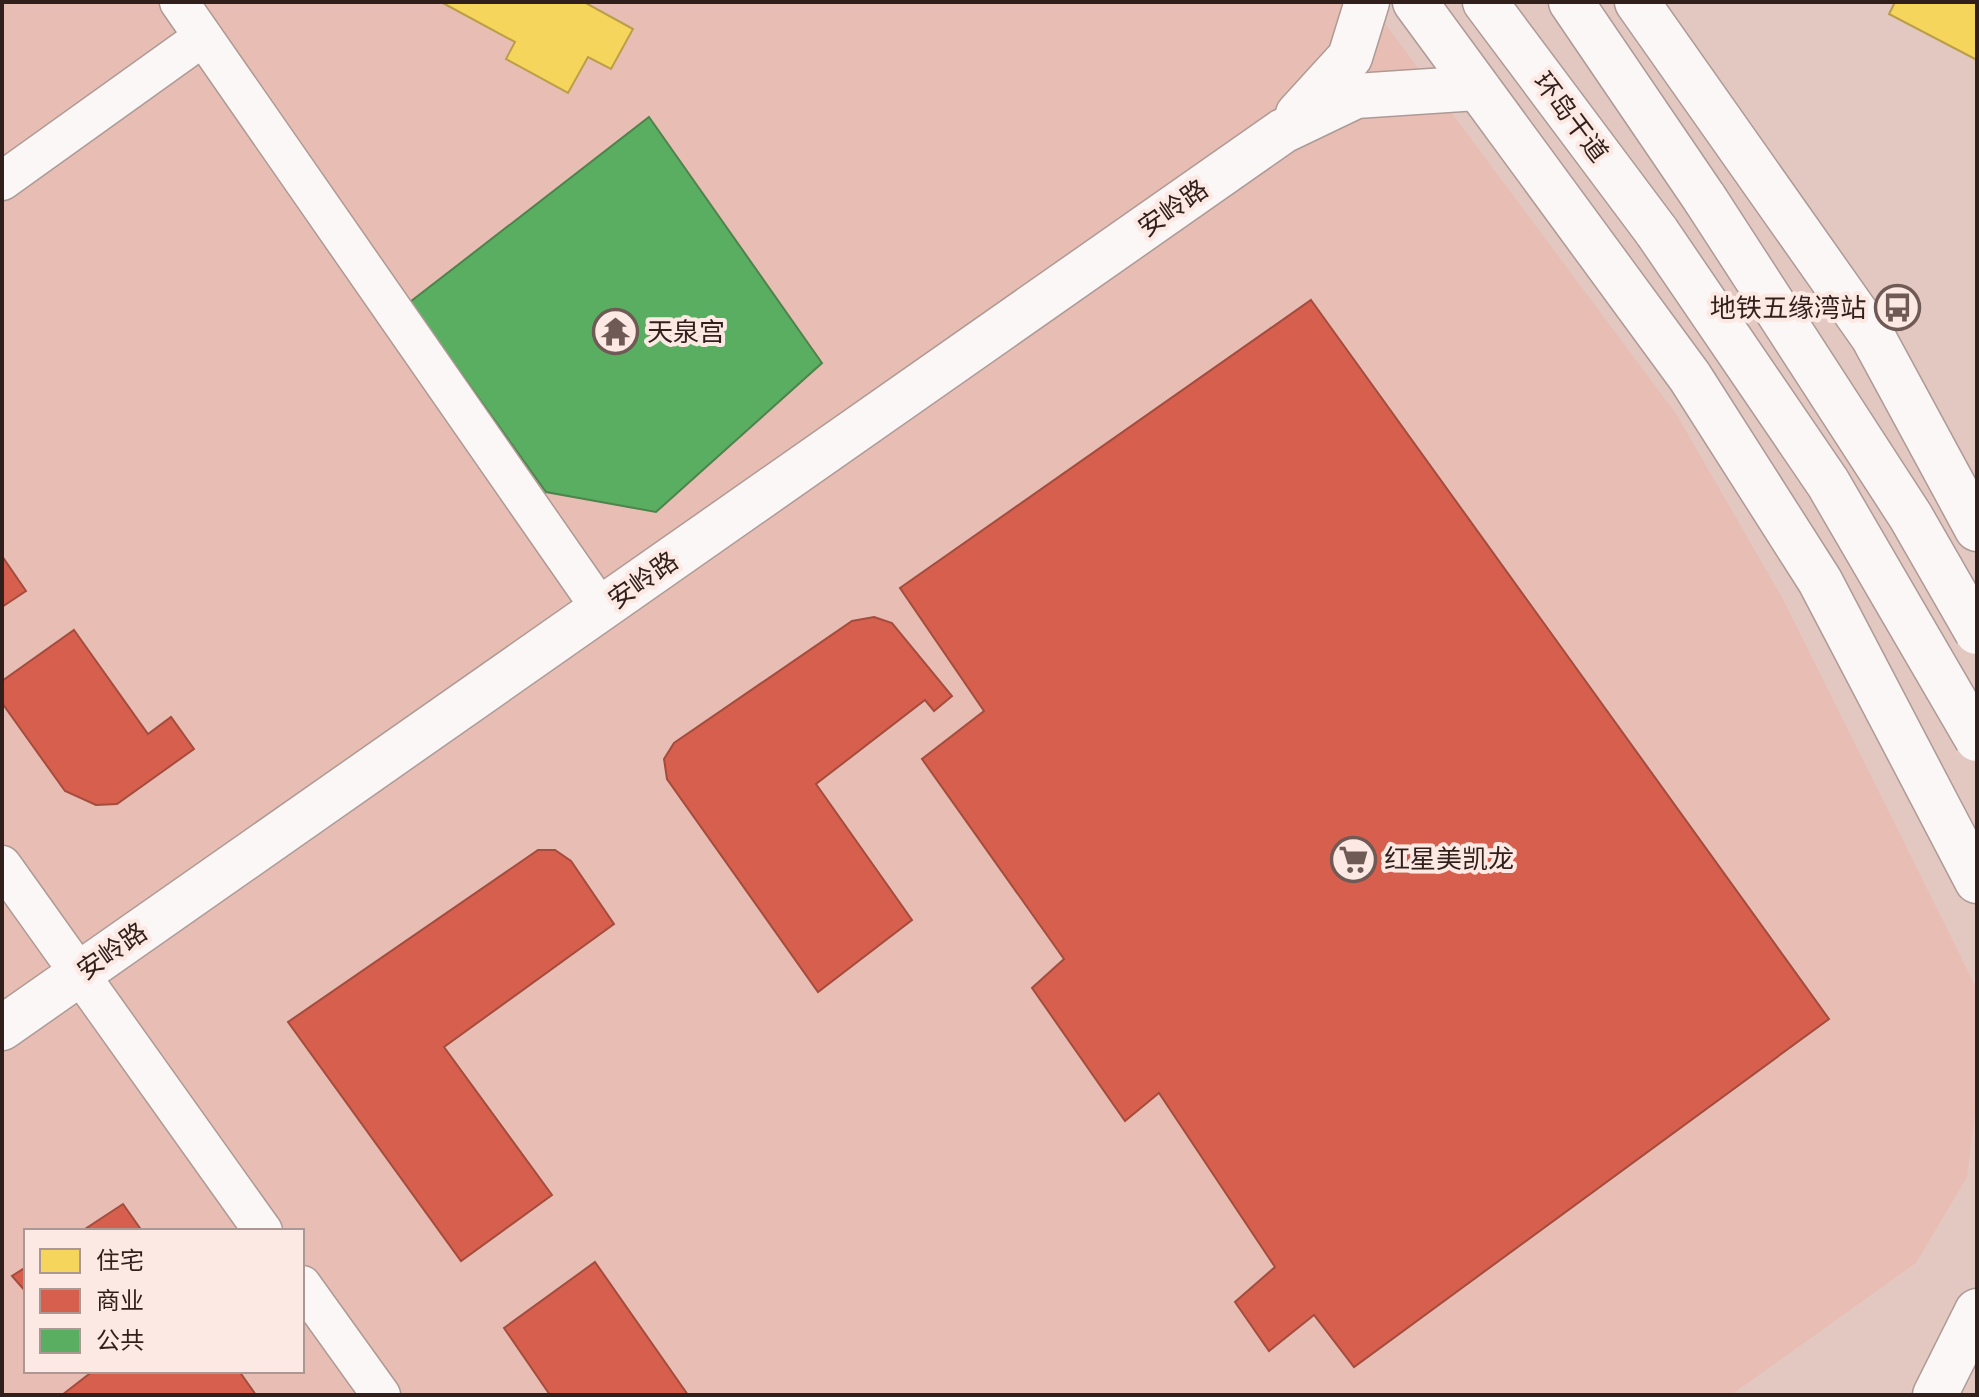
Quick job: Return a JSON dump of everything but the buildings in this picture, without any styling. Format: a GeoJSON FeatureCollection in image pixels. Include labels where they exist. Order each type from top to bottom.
{"type":"FeatureCollection","features":[{"type":"Feature","properties":{"kind":"main road"},"geometry":{"type":"LineString","coordinates":[[1283,131],[1350,57],[1367,2]]}},
{"type":"Feature","properties":{"kind":"main road"},"geometry":{"type":"LineString","coordinates":[[1415,2],[1690,377],[1820,581],[1977,881]]}},
{"type":"Feature","properties":{"kind":"main road","name":"环岛干道"},"geometry":{"type":"LineString","coordinates":[[1485,2],[1657,232],[1828,483],[1977,739]]}},
{"type":"Feature","properties":{"kind":"main road"},"geometry":{"type":"LineString","coordinates":[[1571,2],[1705,199],[1911,517],[1977,632]]}},
{"type":"Feature","properties":{"kind":"main road"},"geometry":{"type":"LineString","coordinates":[[1637,2],[1873,337],[1977,529]]}},
{"type":"Feature","properties":{"kind":"main road"},"geometry":{"type":"LineString","coordinates":[[1283,131],[1356,96],[1477,88]]}},
{"type":"Feature","properties":{"kind":"main road","name":"安岭路"},"geometry":{"type":"LineString","coordinates":[[2,1028],[1283,131]]}},
{"type":"Feature","properties":{"kind":"main road"},"geometry":{"type":"LineString","coordinates":[[1935,1395],[1977,1311]]}},
{"type":"Feature","properties":{"kind":"main road"},"geometry":{"type":"LineString","coordinates":[[1943,1395],[1977,1371]]}},
{"type":"Feature","properties":{"kind":"street"},"geometry":{"type":"LineString","coordinates":[[179,2],[601,609]]}},
{"type":"Feature","properties":{"kind":"street"},"geometry":{"type":"LineString","coordinates":[[2,181],[203,37]]}},
{"type":"Feature","properties":{"kind":"street"},"geometry":{"type":"LineString","coordinates":[[2,865],[262,1229]]}},
{"type":"Feature","properties":{"kind":"street"},"geometry":{"type":"LineString","coordinates":[[304,1288],[381,1395]]}},
{"type":"Feature","properties":{"kind":"shaded area"},"geometry":{"type":"Polygon","coordinates":[[[2,2],[1369,2],[1677,415],[1784,601],[1977,989],[1977,1098],[1967,1177],[1916,1263],[1731,1395],[2,1395],[2,2]]]}},
{"type":"Feature","properties":{"kind":"place","name":"地铁五缘湾站"},"geometry":{"type":"Point","coordinates":[1897,308]}},
{"type":"Feature","properties":{"kind":"place","name":"天泉宫"},"geometry":{"type":"Point","coordinates":[616,332]}},
{"type":"Feature","properties":{"kind":"place","name":"红星美凯龙"},"geometry":{"type":"Point","coordinates":[1353,859]}}]}
